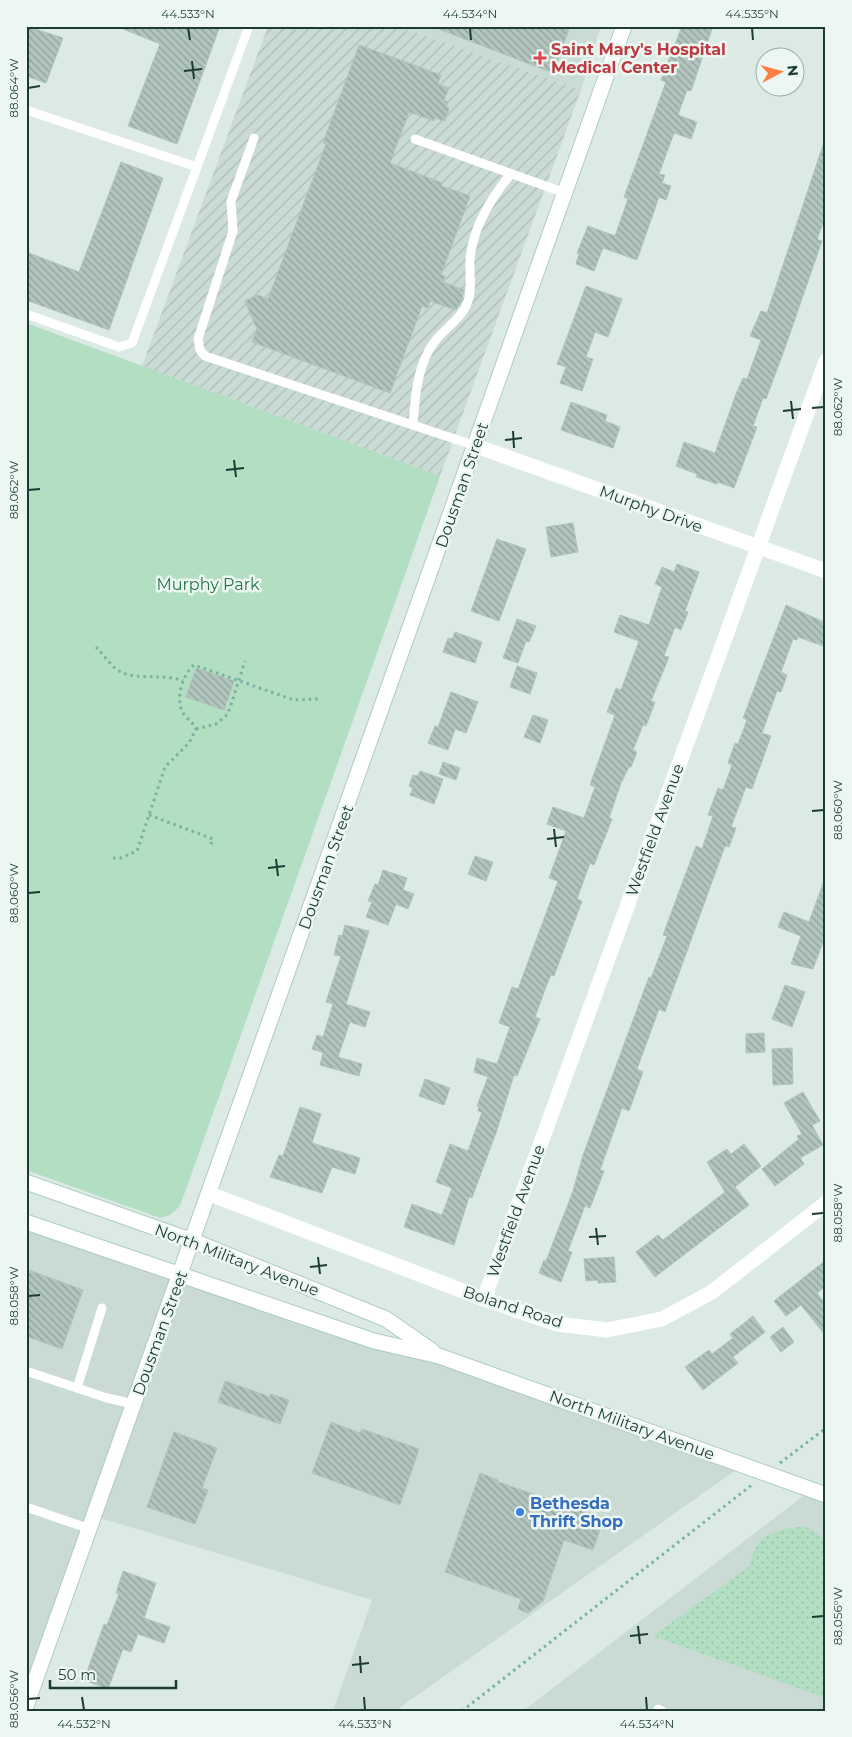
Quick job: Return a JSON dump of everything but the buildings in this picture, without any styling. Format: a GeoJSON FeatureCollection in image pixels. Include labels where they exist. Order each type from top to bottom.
{"type":"FeatureCollection","features":[{"type":"Feature","properties":{"kind":"street","name":"Dousman Street"},"geometry":{"type":"LineString","coordinates":[[26,1706],[210,1194],[624,26]]}},
{"type":"Feature","properties":{"kind":"street","name":"Westfield Avenue"},"geometry":{"type":"LineString","coordinates":[[484,1299],[826,361]]}},
{"type":"Feature","properties":{"kind":"street","name":"Murphy Drive"},"geometry":{"type":"LineString","coordinates":[[476,446],[826,571]]}},
{"type":"Feature","properties":{"kind":"street","name":"North Military Avenue"},"geometry":{"type":"LineString","coordinates":[[26,1182],[193,1241],[386,1319],[438,1356]]}},
{"type":"Feature","properties":{"kind":"street","name":"Boland Road"},"geometry":{"type":"LineString","coordinates":[[210,1194],[484,1299],[557,1324],[607,1330],[662,1319],[712,1292],[826,1203]]}},
{"type":"Feature","properties":{"kind":"street","name":"North Military Avenue"},"geometry":{"type":"LineString","coordinates":[[26,1222],[374,1341],[438,1356],[826,1495]]}},
{"type":"Feature","properties":{"kind":"lane"},"geometry":{"type":"LineString","coordinates":[[26,314],[119,347],[132,344],[249,26]]}},
{"type":"Feature","properties":{"kind":"lane"},"geometry":{"type":"LineString","coordinates":[[26,110],[197,167]]}},
{"type":"Feature","properties":{"kind":"lane"},"geometry":{"type":"LineString","coordinates":[[254,138],[231,202],[233,231],[198,339],[200,350],[205,356],[476,446]]}},
{"type":"Feature","properties":{"kind":"lane"},"geometry":{"type":"LineString","coordinates":[[414,138],[565,193]]}},
{"type":"Feature","properties":{"kind":"lane"},"geometry":{"type":"LineString","coordinates":[[413,425],[415,390],[427,352],[435,340],[461,315],[468,302],[471,248],[487,208],[511,174]]}},
{"type":"Feature","properties":{"kind":"lane"},"geometry":{"type":"LineString","coordinates":[[77,1388],[102,1308]]}},
{"type":"Feature","properties":{"kind":"lane"},"geometry":{"type":"LineString","coordinates":[[26,1371],[134,1404]]}},
{"type":"Feature","properties":{"kind":"lane"},"geometry":{"type":"LineString","coordinates":[[26,1506],[90,1528]]}},
{"type":"Feature","properties":{"kind":"path"},"geometry":{"type":"LineString","coordinates":[[96,647],[115,668],[123,672],[134,676],[172,676],[183,681]]}},
{"type":"Feature","properties":{"kind":"path"},"geometry":{"type":"LineString","coordinates":[[113,858],[130,856],[137,851],[164,767],[189,743],[196,729],[216,724],[222,721],[228,714],[245,661]]}},
{"type":"Feature","properties":{"kind":"path"},"geometry":{"type":"LineString","coordinates":[[196,729],[180,704],[183,681],[189,669],[198,664],[294,700],[318,698]]}},
{"type":"Feature","properties":{"kind":"path"},"geometry":{"type":"LineString","coordinates":[[149,815],[213,839],[210,848]]}},
{"type":"Feature","properties":{"kind":"path"},"geometry":{"type":"LineString","coordinates":[[797,1450],[826,1428]]}},
{"type":"Feature","properties":{"kind":"path"},"geometry":{"type":"LineString","coordinates":[[462,1711],[737,1497]]}},
{"type":"Feature","properties":{"kind":"shaded area"},"geometry":{"type":"Polygon","coordinates":[[[268,26],[397,26],[581,90],[440,476],[142,366],[268,26]]]}},
{"type":"Feature","properties":{"kind":"shaded area","name":"Saint Mary's Hospital Medical Center"},"geometry":{"type":"Polygon","coordinates":[[[397,26],[601,26],[581,90],[397,26]]]}},
{"type":"Feature","properties":{"kind":"shaded area"},"geometry":{"type":"Polygon","coordinates":[[[26,1222],[743,1465],[395,1711],[333,1711],[372,1600],[94,1516],[26,1706],[26,1222]]]}},
{"type":"Feature","properties":{"kind":"shaded area"},"geometry":{"type":"Polygon","coordinates":[[[811,1490],[826,1495],[826,1711],[523,1711],[811,1490]]]}},
{"type":"Feature","properties":{"kind":"green space","name":"Murphy Park"},"geometry":{"type":"Polygon","coordinates":[[[26,323],[440,476],[180,1206],[170,1215],[160,1218],[26,1170],[26,323]]]}},
{"type":"Feature","properties":{"kind":"green space"},"geometry":{"type":"Polygon","coordinates":[[[805,1526],[826,1540],[826,1698],[653,1636],[750,1566],[756,1546],[768,1535],[784,1529],[805,1526]]]}},
{"type":"Feature","properties":{"kind":"place","name":"Saint Mary's Hospital Medical Center"},"geometry":{"type":"Point","coordinates":[540,58]}},
{"type":"Feature","properties":{"kind":"place","name":"Bethesda Thrift Shop"},"geometry":{"type":"Point","coordinates":[520,1512]}}]}
